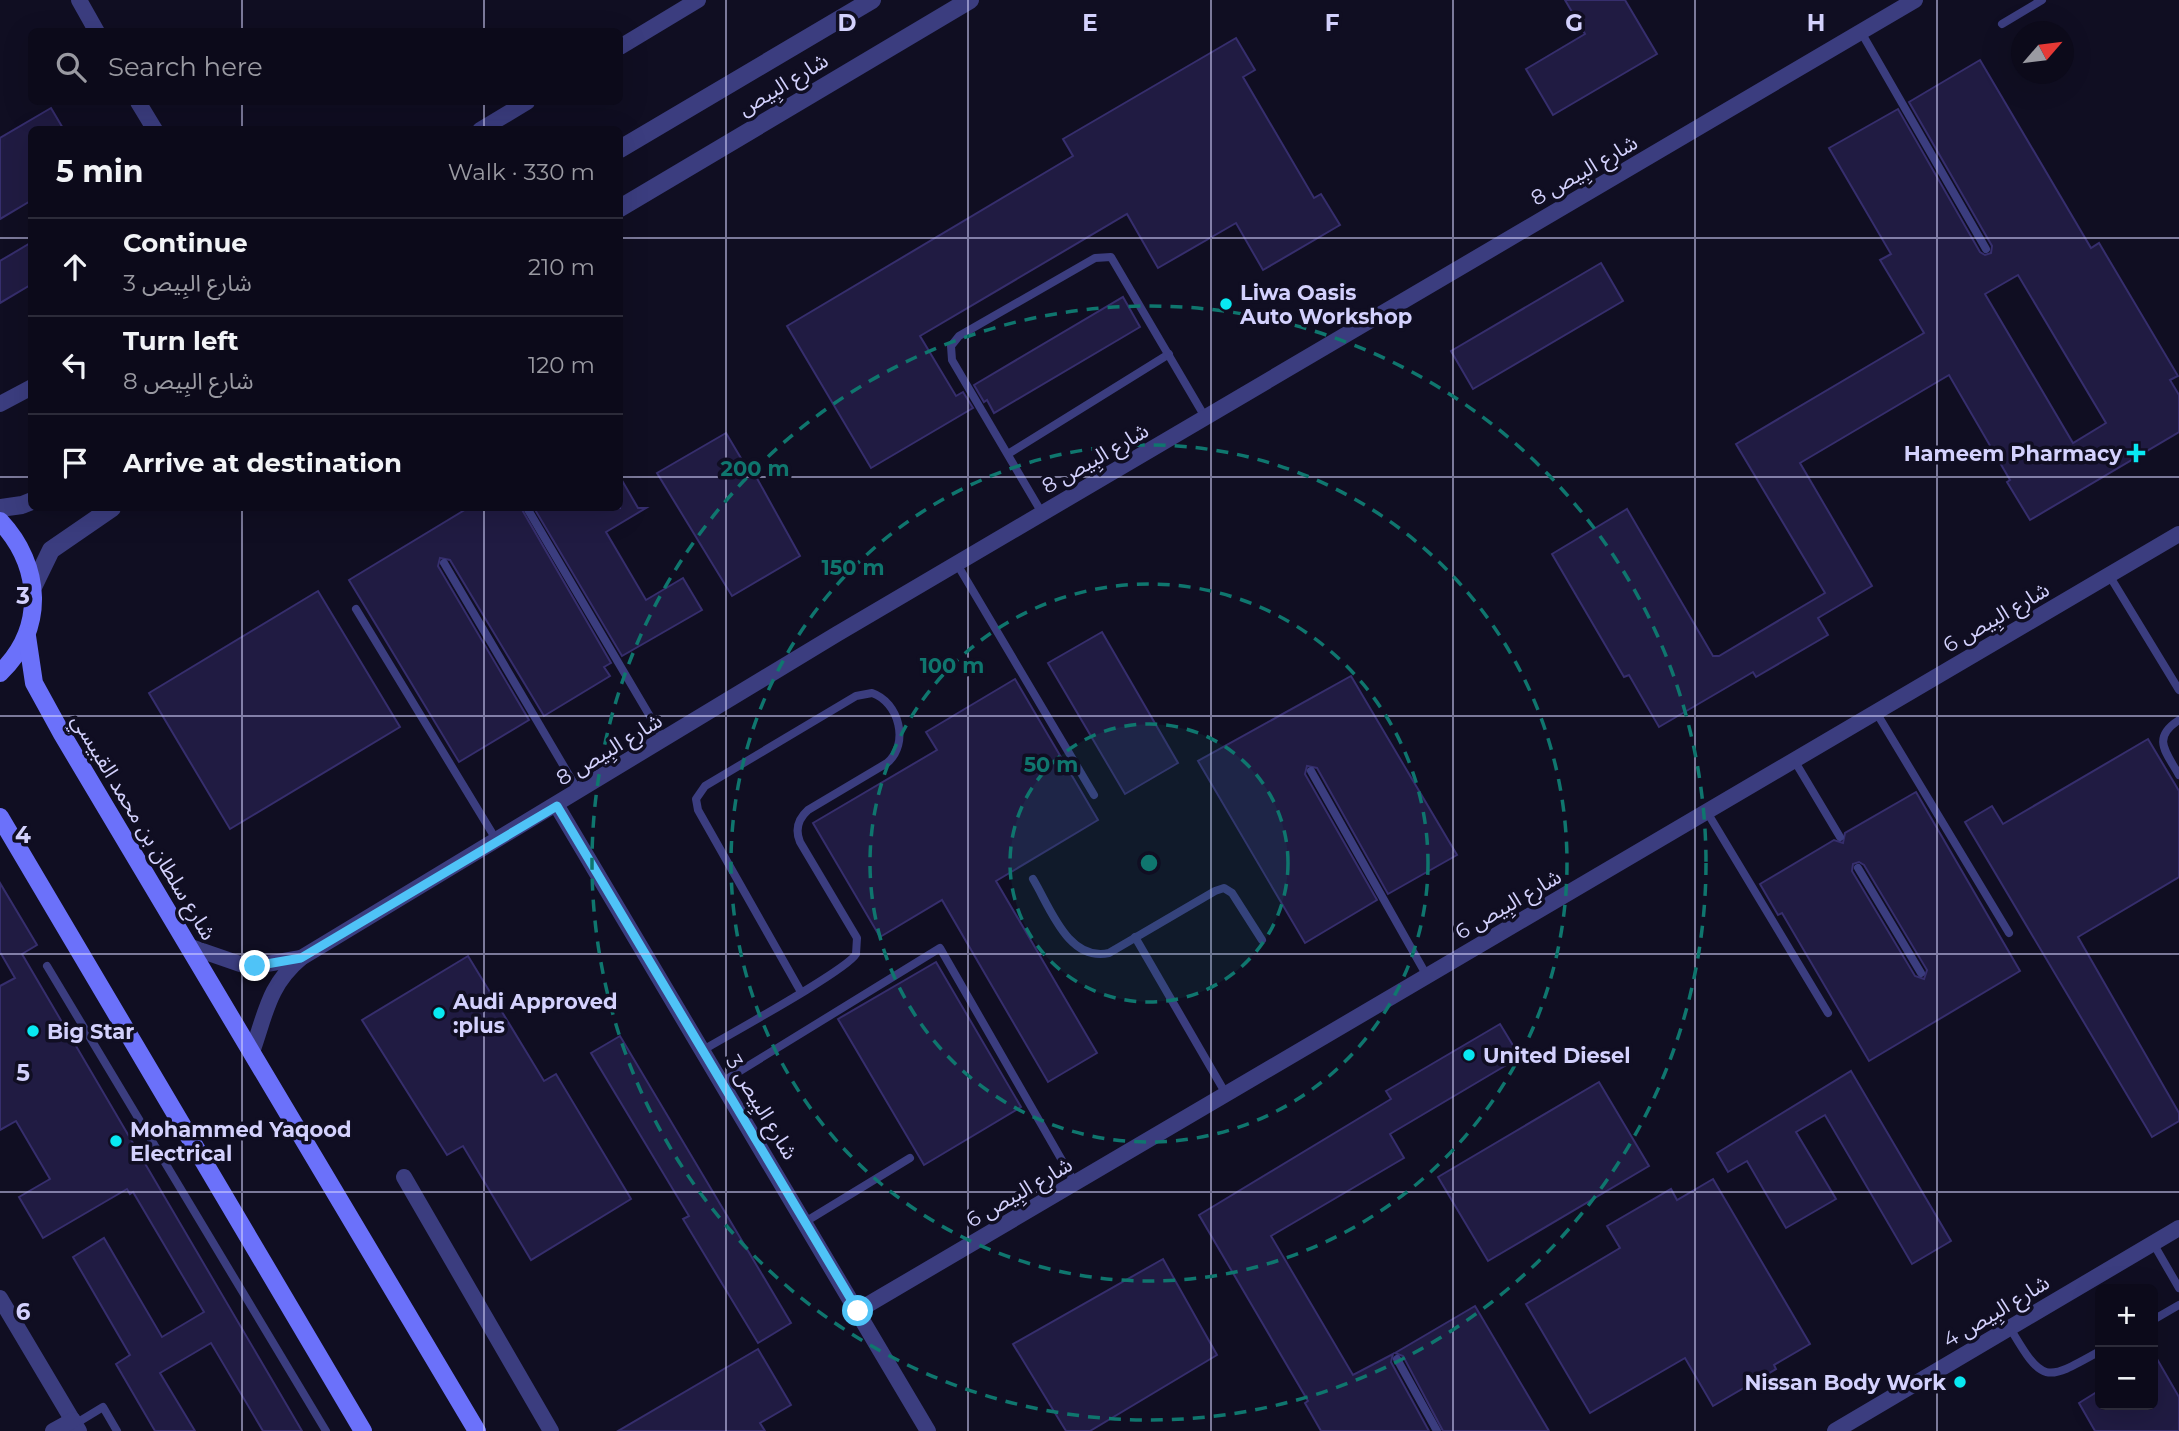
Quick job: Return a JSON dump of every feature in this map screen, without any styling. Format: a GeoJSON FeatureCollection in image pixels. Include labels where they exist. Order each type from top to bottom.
{"type":"FeatureCollection","features":[{"type":"Feature","properties":{"kind":"main road"},"geometry":{"type":"LineString","coordinates":[[0,521],[22,550],[34,586],[33,611],[27,636],[13,661],[0,673]]}},
{"type":"Feature","properties":{"kind":"main road","name":"شارع سلطان بن محمد القبيسي"},"geometry":{"type":"LineString","coordinates":[[27,636],[34,682],[477,1431]]}},
{"type":"Feature","properties":{"kind":"main road"},"geometry":{"type":"LineString","coordinates":[[0,817],[363,1431]]}},
{"type":"Feature","properties":{"kind":"street"},"geometry":{"type":"LineString","coordinates":[[79,0],[95,28]]}},
{"type":"Feature","properties":{"kind":"street"},"geometry":{"type":"LineString","coordinates":[[623,45],[698,0]]}},
{"type":"Feature","properties":{"kind":"street","name":"شارع البِيص"},"geometry":{"type":"LineString","coordinates":[[623,147],[872,0]]}},
{"type":"Feature","properties":{"kind":"street","name":"شارع البِيص"},"geometry":{"type":"LineString","coordinates":[[623,206],[970,0]]}},
{"type":"Feature","properties":{"kind":"street","name":"شارع البِيص 8"},"geometry":{"type":"LineString","coordinates":[[252,1052],[271,993],[279,979],[301,958],[1042,513],[1914,0]]}},
{"type":"Feature","properties":{"kind":"street"},"geometry":{"type":"LineString","coordinates":[[140,105],[153,126]]}},
{"type":"Feature","properties":{"kind":"street"},"geometry":{"type":"LineString","coordinates":[[487,126],[522,105]]}},
{"type":"Feature","properties":{"kind":"street"},"geometry":{"type":"LineString","coordinates":[[0,404],[28,389]]}},
{"type":"Feature","properties":{"kind":"street"},"geometry":{"type":"LineString","coordinates":[[0,508],[28,502]]}},
{"type":"Feature","properties":{"kind":"street"},"geometry":{"type":"LineString","coordinates":[[34,586],[51,550],[107,511]]}},
{"type":"Feature","properties":{"kind":"street","name":"شارع البِيص 6"},"geometry":{"type":"LineString","coordinates":[[858,1311],[2179,534]]}},
{"type":"Feature","properties":{"kind":"street","name":"شارع البِيص 3"},"geometry":{"type":"LineString","coordinates":[[557,806],[928,1431]]}},
{"type":"Feature","properties":{"kind":"street","name":"شارع البِيص 8"},"geometry":{"type":"LineString","coordinates":[[188,946],[240,964],[255,966],[301,958]]}},
{"type":"Feature","properties":{"kind":"street"},"geometry":{"type":"LineString","coordinates":[[404,1177],[551,1431]]}},
{"type":"Feature","properties":{"kind":"street","name":"شارع البِيص 4"},"geometry":{"type":"LineString","coordinates":[[1835,1431],[2179,1228]]}},
{"type":"Feature","properties":{"kind":"street"},"geometry":{"type":"LineString","coordinates":[[0,1298],[76,1425],[53,1431]]}},
{"type":"Feature","properties":{"kind":"lane"},"geometry":{"type":"LineString","coordinates":[[2002,24],[2042,0]]}},
{"type":"Feature","properties":{"kind":"lane"},"geometry":{"type":"LineString","coordinates":[[1861,32],[1986,248]]}},
{"type":"Feature","properties":{"kind":"lane"},"geometry":{"type":"LineString","coordinates":[[1042,513],[953,360],[951,346],[959,336],[1096,258],[1106,256],[1115,261],[1205,417]]}},
{"type":"Feature","properties":{"kind":"lane"},"geometry":{"type":"LineString","coordinates":[[1007,454],[1169,354]]}},
{"type":"Feature","properties":{"kind":"lane"},"geometry":{"type":"LineString","coordinates":[[529,511],[664,741]]}},
{"type":"Feature","properties":{"kind":"lane"},"geometry":{"type":"LineString","coordinates":[[444,563],[579,792]]}},
{"type":"Feature","properties":{"kind":"lane"},"geometry":{"type":"LineString","coordinates":[[957,564],[1094,796]]}},
{"type":"Feature","properties":{"kind":"lane"},"geometry":{"type":"LineString","coordinates":[[2109,575],[2179,690]]}},
{"type":"Feature","properties":{"kind":"lane"},"geometry":{"type":"LineString","coordinates":[[356,609],[497,841]]}},
{"type":"Feature","properties":{"kind":"lane"},"geometry":{"type":"LineString","coordinates":[[703,1050],[801,992],[849,963],[858,949],[857,938],[800,842],[797,831],[800,819],[808,810],[887,762],[896,753],[901,740],[899,726],[886,701],[872,693],[856,696],[705,786],[696,799],[698,810],[801,992]]}},
{"type":"Feature","properties":{"kind":"lane"},"geometry":{"type":"LineString","coordinates":[[1876,712],[2009,933]]}},
{"type":"Feature","properties":{"kind":"lane"},"geometry":{"type":"LineString","coordinates":[[2179,720],[2167,729],[2162,739],[2165,751],[2179,775]]}},
{"type":"Feature","properties":{"kind":"lane"},"geometry":{"type":"LineString","coordinates":[[1794,760],[1840,837]]}},
{"type":"Feature","properties":{"kind":"lane"},"geometry":{"type":"LineString","coordinates":[[1311,771],[1427,976]]}},
{"type":"Feature","properties":{"kind":"lane"},"geometry":{"type":"LineString","coordinates":[[1707,811],[1828,1013]]}},
{"type":"Feature","properties":{"kind":"lane"},"geometry":{"type":"LineString","coordinates":[[1858,868],[1921,974]]}},
{"type":"Feature","properties":{"kind":"lane"},"geometry":{"type":"LineString","coordinates":[[1033,878],[1077,948],[1100,955],[1214,891],[1224,888],[1232,893],[1262,940]]}},
{"type":"Feature","properties":{"kind":"lane"},"geometry":{"type":"LineString","coordinates":[[1135,937],[1226,1094]]}},
{"type":"Feature","properties":{"kind":"lane"},"geometry":{"type":"LineString","coordinates":[[722,1082],[940,948],[1074,1183]]}},
{"type":"Feature","properties":{"kind":"lane"},"geometry":{"type":"LineString","coordinates":[[47,966],[326,1431]]}},
{"type":"Feature","properties":{"kind":"lane"},"geometry":{"type":"LineString","coordinates":[[805,1222],[910,1158]]}},
{"type":"Feature","properties":{"kind":"lane"},"geometry":{"type":"LineString","coordinates":[[2153,1243],[2179,1288]]}},
{"type":"Feature","properties":{"kind":"lane"},"geometry":{"type":"LineString","coordinates":[[2158,1317],[2179,1305]]}},
{"type":"Feature","properties":{"kind":"lane"},"geometry":{"type":"LineString","coordinates":[[2009,1328],[2034,1367],[2048,1374],[2063,1372],[2095,1354]]}},
{"type":"Feature","properties":{"kind":"lane"},"geometry":{"type":"LineString","coordinates":[[1397,1359],[1437,1431]]}},
{"type":"Feature","properties":{"kind":"lane"},"geometry":{"type":"LineString","coordinates":[[76,1425],[103,1407],[117,1431]]}},
{"type":"Feature","properties":{"kind":"building"},"geometry":{"type":"Polygon","coordinates":[[[1565,0],[1625,0],[1657,54],[1553,115],[1526,69],[1585,34],[1565,0]]]}},
{"type":"Feature","properties":{"kind":"building"},"geometry":{"type":"Polygon","coordinates":[[[1236,38],[1255,70],[1243,77],[1314,198],[1321,194],[1340,225],[1263,270],[1236,223],[1158,268],[1127,214],[920,336],[956,396],[963,392],[973,408],[871,468],[787,326],[1073,156],[1063,139],[1236,38]]]}},
{"type":"Feature","properties":{"kind":"building"},"geometry":{"type":"Polygon","coordinates":[[[1980,60],[2091,248],[2099,243],[2178,376],[2170,380],[2179,395],[2179,432],[2030,520],[1949,375],[1800,463],[1872,586],[1818,618],[1828,635],[1756,677],[1753,672],[1659,727],[1629,675],[1624,677],[1552,554],[1627,509],[1713,656],[1719,656],[1825,593],[1736,444],[1924,333],[1880,260],[1891,254],[1829,148],[1898,109],[1980,252],[1985,255],[1991,253],[1992,246],[1909,102],[1980,60]],[[2018,275],[1985,294],[2073,443],[2106,423],[2018,275]]]}},
{"type":"Feature","properties":{"kind":"building"},"geometry":{"type":"Polygon","coordinates":[[[51,108],[62,126],[28,126],[28,202],[0,219],[0,138],[51,108]]]}},
{"type":"Feature","properties":{"kind":"building"},"geometry":{"type":"Polygon","coordinates":[[[28,244],[28,286],[0,303],[0,261],[28,244]]]}},
{"type":"Feature","properties":{"kind":"building"},"geometry":{"type":"Polygon","coordinates":[[[1601,263],[1623,301],[1473,389],[1451,351],[1601,263]]]}},
{"type":"Feature","properties":{"kind":"building"},"geometry":{"type":"Polygon","coordinates":[[[1123,297],[1140,327],[994,413],[987,400],[984,402],[974,385],[1123,297]]]}},
{"type":"Feature","properties":{"kind":"building"},"geometry":{"type":"Polygon","coordinates":[[[726,433],[751,475],[754,473],[800,556],[732,596],[657,473],[726,433]]]}},
{"type":"Feature","properties":{"kind":"building"},"geometry":{"type":"Polygon","coordinates":[[[623,482],[638,508],[646,508],[606,532],[646,600],[683,578],[702,610],[622,656],[536,511],[623,511],[623,482]]]}},
{"type":"Feature","properties":{"kind":"building"},"geometry":{"type":"Polygon","coordinates":[[[463,511],[523,511],[611,663],[604,667],[610,676],[544,716],[450,560],[440,558],[438,566],[529,720],[459,762],[349,580],[463,511]]]}},
{"type":"Feature","properties":{"kind":"building"},"geometry":{"type":"Polygon","coordinates":[[[318,591],[400,727],[230,829],[149,693],[318,591]]]}},
{"type":"Feature","properties":{"kind":"building"},"geometry":{"type":"Polygon","coordinates":[[[1102,632],[1178,763],[1125,794],[1048,663],[1102,632]]]}},
{"type":"Feature","properties":{"kind":"building"},"geometry":{"type":"Polygon","coordinates":[[[1351,676],[1457,855],[1388,894],[1317,768],[1307,766],[1305,774],[1377,900],[1305,943],[1198,761],[1351,676]]]}},
{"type":"Feature","properties":{"kind":"building"},"geometry":{"type":"Polygon","coordinates":[[[1015,679],[1098,820],[996,881],[1097,1053],[1048,1082],[942,900],[880,937],[813,823],[937,750],[926,732],[1015,679]]]}},
{"type":"Feature","properties":{"kind":"building"},"geometry":{"type":"Polygon","coordinates":[[[2148,739],[2179,791],[2179,877],[2078,937],[2179,1113],[2179,1121],[2152,1137],[1965,822],[1992,806],[2003,824],[2148,739]]]}},
{"type":"Feature","properties":{"kind":"building"},"geometry":{"type":"Polygon","coordinates":[[[1916,792],[2020,971],[1869,1061],[1782,913],[1778,915],[1760,884],[1834,840],[1843,843],[1845,833],[1916,792]],[[1859,862],[1853,864],[1852,871],[1915,976],[1924,979],[1927,970],[1864,865],[1859,862]]]}},
{"type":"Feature","properties":{"kind":"building"},"geometry":{"type":"Polygon","coordinates":[[[0,883],[37,945],[22,954],[302,1431],[263,1431],[211,1343],[160,1373],[195,1431],[155,1431],[116,1364],[130,1355],[73,1257],[104,1238],[162,1337],[204,1312],[133,1192],[130,1194],[127,1189],[43,1238],[19,1197],[50,1179],[16,1121],[0,1130],[0,986],[15,978],[0,952],[0,883]]]}},
{"type":"Feature","properties":{"kind":"building"},"geometry":{"type":"Polygon","coordinates":[[[468,956],[544,1081],[556,1074],[631,1199],[531,1260],[463,1146],[447,1155],[362,1020],[468,956]]]}},
{"type":"Feature","properties":{"kind":"building"},"geometry":{"type":"Polygon","coordinates":[[[936,962],[1021,1107],[924,1165],[838,1019],[936,962]]]}},
{"type":"Feature","properties":{"kind":"building"},"geometry":{"type":"Polygon","coordinates":[[[1500,1024],[1520,1057],[1390,1134],[1404,1158],[1271,1236],[1353,1375],[1393,1354],[1391,1362],[1429,1431],[1321,1431],[1305,1403],[1308,1401],[1199,1215],[1391,1099],[1386,1091],[1500,1024]]]}},
{"type":"Feature","properties":{"kind":"building"},"geometry":{"type":"Polygon","coordinates":[[[620,1036],[791,1323],[758,1343],[683,1219],[689,1216],[591,1053],[620,1036]]]}},
{"type":"Feature","properties":{"kind":"building"},"geometry":{"type":"Polygon","coordinates":[[[1851,1071],[1951,1241],[1912,1264],[1825,1115],[1796,1132],[1836,1199],[1786,1228],[1747,1161],[1728,1172],[1717,1153],[1851,1071]]]}},
{"type":"Feature","properties":{"kind":"building"},"geometry":{"type":"Polygon","coordinates":[[[1599,1082],[1649,1166],[1488,1261],[1438,1177],[1599,1082]]]}},
{"type":"Feature","properties":{"kind":"building"},"geometry":{"type":"Polygon","coordinates":[[[1713,1179],[1810,1344],[1774,1365],[1776,1369],[1713,1406],[1685,1358],[1590,1413],[1526,1304],[1620,1248],[1607,1226],[1671,1189],[1677,1200],[1713,1179]]]}},
{"type":"Feature","properties":{"kind":"building"},"geometry":{"type":"Polygon","coordinates":[[[1163,1259],[1217,1355],[1090,1431],[1066,1431],[1013,1344],[1163,1259]]]}},
{"type":"Feature","properties":{"kind":"building"},"geometry":{"type":"Polygon","coordinates":[[[1475,1306],[1549,1431],[1443,1431],[1403,1356],[1395,1353],[1475,1306]]]}},
{"type":"Feature","properties":{"kind":"building"},"geometry":{"type":"Polygon","coordinates":[[[758,1349],[791,1405],[760,1423],[765,1431],[618,1431],[758,1349]]]}},
{"type":"Feature","properties":{"kind":"building"},"geometry":{"type":"Polygon","coordinates":[[[2158,1361],[2179,1397],[2179,1431],[2095,1431],[2079,1403],[2095,1393],[2095,1410],[2158,1410],[2158,1361]]]}},
{"type":"Feature","properties":{"kind":"place","name":"Liwa Oasis Auto Workshop"},"geometry":{"type":"Point","coordinates":[1226,304]}},
{"type":"Feature","properties":{"kind":"place","name":"Hameem Pharmacy"},"geometry":{"type":"Point","coordinates":[2136,453]}},
{"type":"Feature","properties":{"kind":"place","name":"Audi Approved :plus"},"geometry":{"type":"Point","coordinates":[439,1013]}},
{"type":"Feature","properties":{"kind":"place","name":"Big Star"},"geometry":{"type":"Point","coordinates":[33,1031]}},
{"type":"Feature","properties":{"kind":"place","name":"United Diesel"},"geometry":{"type":"Point","coordinates":[1469,1055]}},
{"type":"Feature","properties":{"kind":"place","name":"Mohammed Yaqood Electrical"},"geometry":{"type":"Point","coordinates":[116,1141]}},
{"type":"Feature","properties":{"kind":"place","name":"Nissan Body Work"},"geometry":{"type":"Point","coordinates":[1960,1382]}},
{"type":"Feature","properties":{"kind":"route"},"geometry":{"type":"LineString","coordinates":[[255,966],[301,958],[557,806],[858,1311]]}}]}
